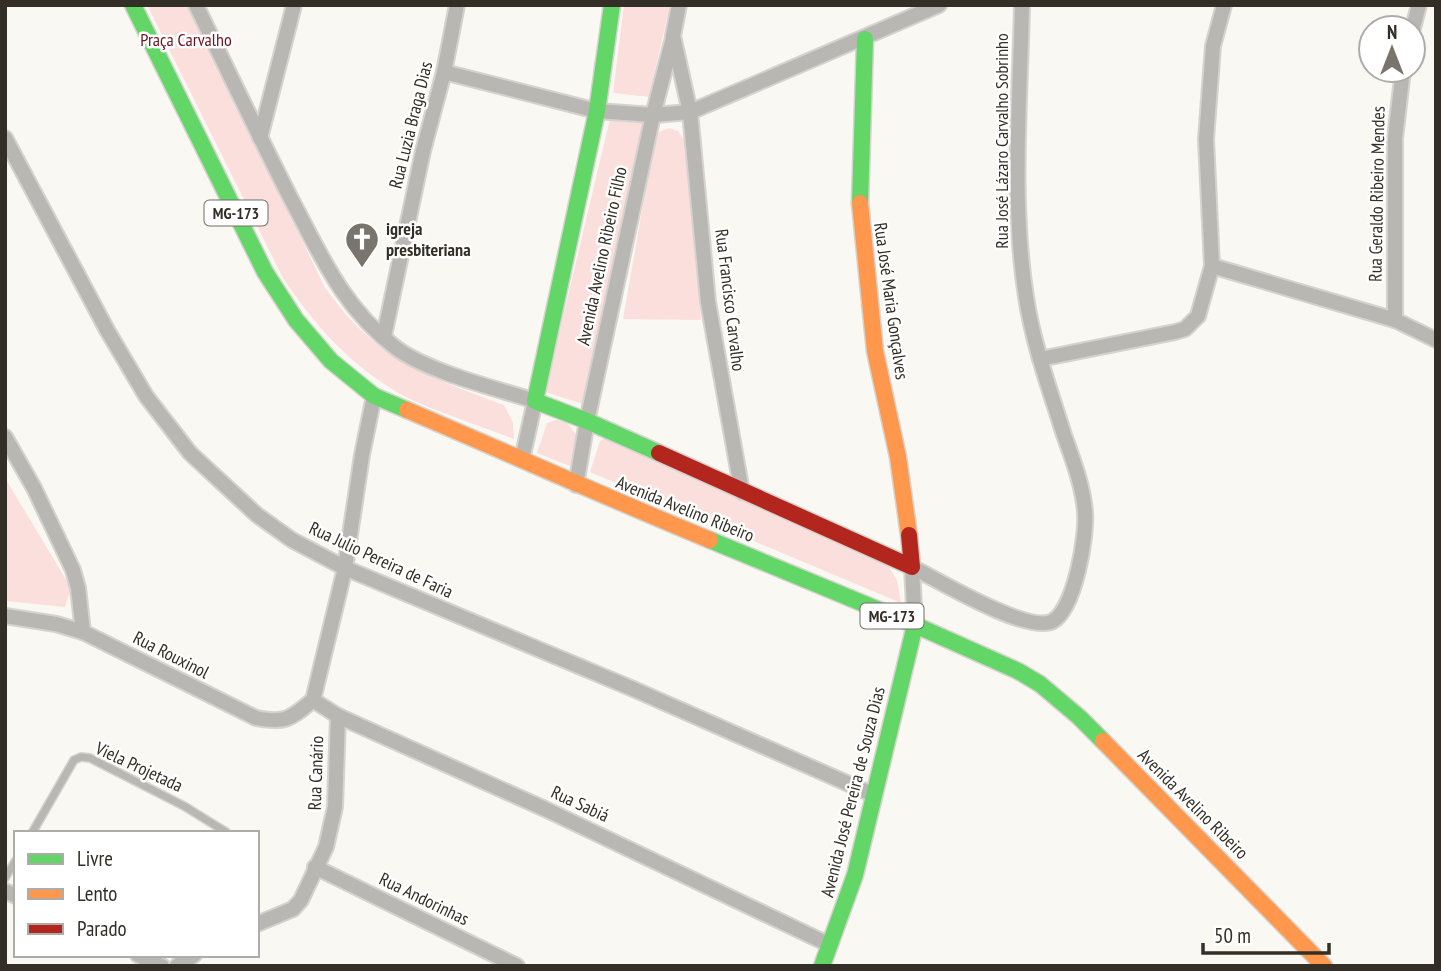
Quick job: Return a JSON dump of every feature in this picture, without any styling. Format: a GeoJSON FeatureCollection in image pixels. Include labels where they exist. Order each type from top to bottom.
{"type":"FeatureCollection","features":[{"type":"Feature","properties":{"kind":"main road","name":"Avenida Avelino Ribeiro"},"geometry":{"type":"LineString","coordinates":[[133,5],[265,272],[296,320],[331,361],[374,396],[576,485],[915,625],[1018,671],[1079,717],[1324,966]]}},
{"type":"Feature","properties":{"kind":"main road","name":"Avenida Avelino Ribeiro Filho"},"geometry":{"type":"LineString","coordinates":[[535,401],[597,111],[612,5]]}},
{"type":"Feature","properties":{"kind":"main road","name":"Rua José Maria Gonçalves"},"geometry":{"type":"LineString","coordinates":[[865,39],[859,194],[862,243],[875,351],[906,505],[912,567]]}},
{"type":"Feature","properties":{"kind":"main road"},"geometry":{"type":"LineString","coordinates":[[535,401],[587,421],[912,567]]}},
{"type":"Feature","properties":{"kind":"main road","name":"Avenida José Pereira de Souza Dias"},"geometry":{"type":"LineString","coordinates":[[822,966],[855,876],[915,625]]}},
{"type":"Feature","properties":{"kind":"street","name":"MG-173"},"geometry":{"type":"LineString","coordinates":[[196,5],[260,138],[337,286],[355,311],[396,348],[422,364],[535,401]]}},
{"type":"Feature","properties":{"kind":"street"},"geometry":{"type":"LineString","coordinates":[[260,138],[294,5]]}},
{"type":"Feature","properties":{"kind":"street","name":"Rua Luzia Braga Dias"},"geometry":{"type":"LineString","coordinates":[[384,336],[457,5]]}},
{"type":"Feature","properties":{"kind":"street","name":"Avenida Avelino Ribeiro Filho"},"geometry":{"type":"LineString","coordinates":[[576,485],[587,421],[679,5]]}},
{"type":"Feature","properties":{"kind":"street"},"geometry":{"type":"LineString","coordinates":[[444,72],[597,111],[653,115],[690,112],[939,5]]}},
{"type":"Feature","properties":{"kind":"street","name":"Rua José Lázaro Carvalho Sobrinho"},"geometry":{"type":"LineString","coordinates":[[912,567],[1014,619],[1035,624],[1048,623],[1061,614],[1077,573],[1085,513],[1080,486],[1040,359],[1026,298],[1020,247],[1018,187],[1023,5]]}},
{"type":"Feature","properties":{"kind":"street"},"geometry":{"type":"LineString","coordinates":[[1040,359],[1185,329],[1198,316],[1212,266],[1206,139],[1213,47],[1224,5]]}},
{"type":"Feature","properties":{"kind":"street","name":"Avenida Avelino Ribeiro Filho"},"geometry":{"type":"LineString","coordinates":[[673,36],[690,112]]}},
{"type":"Feature","properties":{"kind":"street","name":"Rua Geraldo Ribeiro Mendes"},"geometry":{"type":"LineString","coordinates":[[1395,320],[1395,138],[1401,84]]}},
{"type":"Feature","properties":{"kind":"street","name":"Rua Francisco Carvalho"},"geometry":{"type":"LineString","coordinates":[[690,112],[708,302],[742,492]]}},
{"type":"Feature","properties":{"kind":"street","name":"Rua Julio Pereira de Faria"},"geometry":{"type":"LineString","coordinates":[[5,138],[107,330],[146,396],[190,453],[257,515],[292,540],[345,568],[631,688],[874,795]]}},
{"type":"Feature","properties":{"kind":"street"},"geometry":{"type":"LineString","coordinates":[[1212,266],[1395,320],[1436,340]]}},
{"type":"Feature","properties":{"kind":"street"},"geometry":{"type":"LineString","coordinates":[[313,700],[345,568],[374,396]]}},
{"type":"Feature","properties":{"kind":"street"},"geometry":{"type":"LineString","coordinates":[[522,459],[535,401]]}},
{"type":"Feature","properties":{"kind":"street"},"geometry":{"type":"LineString","coordinates":[[5,438],[34,488],[72,570],[78,588],[83,632]]}},
{"type":"Feature","properties":{"kind":"street"},"geometry":{"type":"LineString","coordinates":[[912,567],[915,625]]}},
{"type":"Feature","properties":{"kind":"street","name":"Rua Rouxinol"},"geometry":{"type":"LineString","coordinates":[[5,616],[56,624],[83,632],[256,718],[273,721],[291,718],[313,700]]}},
{"type":"Feature","properties":{"kind":"street","name":"Rua Sabiá"},"geometry":{"type":"LineString","coordinates":[[313,700],[338,716],[545,809],[830,945]]}},
{"type":"Feature","properties":{"kind":"street","name":"Rua Canário"},"geometry":{"type":"LineString","coordinates":[[259,923],[293,909],[301,900],[326,847],[335,807],[338,716]]}},
{"type":"Feature","properties":{"kind":"street","name":"Rua Andorinhas"},"geometry":{"type":"LineString","coordinates":[[315,867],[517,966]]}},
{"type":"Feature","properties":{"kind":"street"},"geometry":{"type":"LineString","coordinates":[[143,957],[162,966]]}},
{"type":"Feature","properties":{"kind":"lane","name":"Viela Projetada"},"geometry":{"type":"LineString","coordinates":[[33,831],[74,760],[80,757],[90,758],[184,806],[224,831]]}},
{"type":"Feature","properties":{"kind":"green space","name":"Praça Carvalho"},"geometry":{"type":"Polygon","coordinates":[[[147,5],[190,5],[324,286],[344,311],[363,332],[403,362],[425,374],[504,405],[513,423],[514,439],[402,395],[350,358],[321,328],[283,278],[147,5]]]}},
{"type":"Feature","properties":{"kind":"green space"},"geometry":{"type":"Polygon","coordinates":[[[624,5],[670,5],[649,97],[613,93],[624,5]]]}},
{"type":"Feature","properties":{"kind":"green space"},"geometry":{"type":"Polygon","coordinates":[[[610,119],[643,122],[583,404],[545,392],[610,119]]]}},
{"type":"Feature","properties":{"kind":"green space"},"geometry":{"type":"Polygon","coordinates":[[[669,128],[678,131],[684,140],[701,320],[623,319],[654,141],[659,132],[669,128]]]}},
{"type":"Feature","properties":{"kind":"green space"},"geometry":{"type":"Polygon","coordinates":[[[556,420],[566,422],[576,434],[570,466],[537,453],[547,423],[556,420]]]}},
{"type":"Feature","properties":{"kind":"green space"},"geometry":{"type":"Polygon","coordinates":[[[606,438],[887,564],[897,580],[901,603],[590,472],[600,441],[606,438]]]}},
{"type":"Feature","properties":{"kind":"green space"},"geometry":{"type":"Polygon","coordinates":[[[5,478],[71,588],[65,607],[5,601],[5,478]]]}},
{"type":"Feature","properties":{"kind":"traffic: fast"},"geometry":{"type":"LineString","coordinates":[[133,5],[265,272],[296,320],[331,361],[374,396],[407,410]]}},
{"type":"Feature","properties":{"kind":"traffic: fast"},"geometry":{"type":"LineString","coordinates":[[612,5],[597,111],[535,401],[659,453]]}},
{"type":"Feature","properties":{"kind":"traffic: fast"},"geometry":{"type":"LineString","coordinates":[[860,203],[865,39]]}},
{"type":"Feature","properties":{"kind":"traffic: fast"},"geometry":{"type":"LineString","coordinates":[[710,540],[1018,671],[1040,684],[1103,741]]}},
{"type":"Feature","properties":{"kind":"traffic: fast"},"geometry":{"type":"LineString","coordinates":[[822,966],[855,875],[915,625]]}},
{"type":"Feature","properties":{"kind":"traffic: slow"},"geometry":{"type":"LineString","coordinates":[[860,203],[875,351],[898,457],[909,535]]}},
{"type":"Feature","properties":{"kind":"traffic: slow"},"geometry":{"type":"LineString","coordinates":[[407,410],[710,540]]}},
{"type":"Feature","properties":{"kind":"traffic: slow"},"geometry":{"type":"LineString","coordinates":[[1103,741],[1324,966]]}},
{"type":"Feature","properties":{"kind":"traffic: jam"},"geometry":{"type":"LineString","coordinates":[[659,453],[912,567],[909,535]]}},
{"type":"Feature","properties":{"kind":"place","name":"igreja presbiteriana"},"geometry":{"type":"Point","coordinates":[362,269]}}]}
